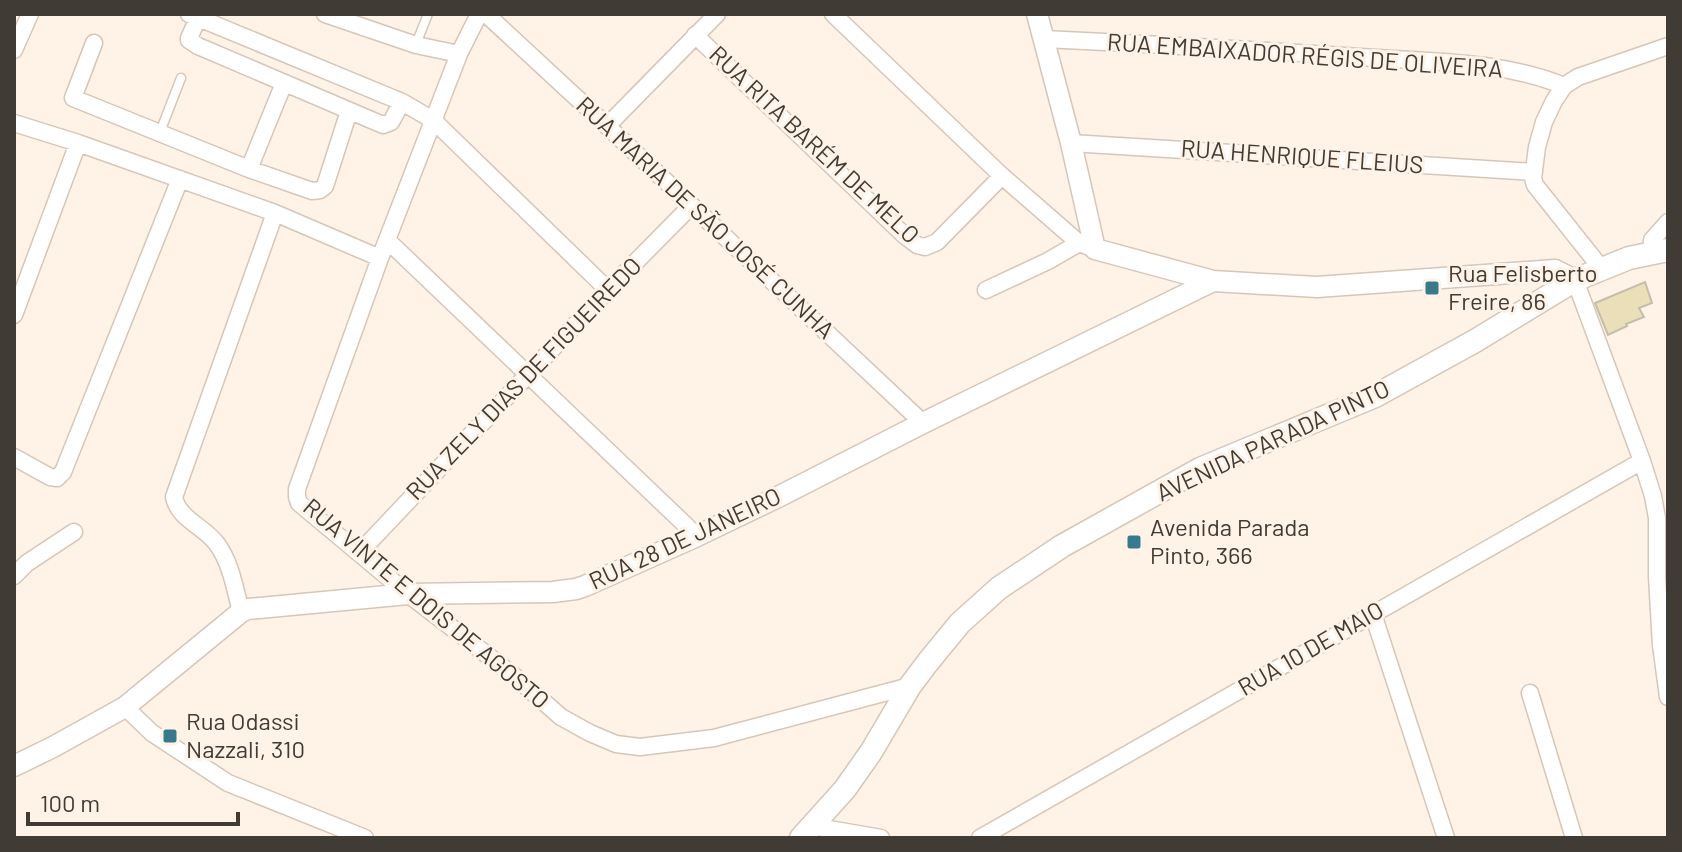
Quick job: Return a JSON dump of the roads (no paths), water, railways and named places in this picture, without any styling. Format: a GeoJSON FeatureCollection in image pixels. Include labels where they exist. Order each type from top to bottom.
{"type":"FeatureCollection","features":[{"type":"Feature","properties":{"kind":"main road","name":"AVENIDA PARADA PINTO"},"geometry":{"type":"LineString","coordinates":[[806,832],[845,789],[910,686],[960,623],[999,588],[1062,546],[1200,469],[1375,396],[1475,341],[1575,280],[1601,268],[1659,252]]}},
{"type":"Feature","properties":{"kind":"street"},"geometry":{"type":"LineString","coordinates":[[14,50],[30,14]]}},
{"type":"Feature","properties":{"kind":"street"},"geometry":{"type":"LineString","coordinates":[[325,14],[416,45],[459,54]]}},
{"type":"Feature","properties":{"kind":"street","name":"RUA VINTE E DOIS DE AGOSTO"},"geometry":{"type":"LineString","coordinates":[[479,14],[459,54],[380,258],[297,489],[299,503],[561,717],[616,744],[640,747],[714,738],[910,686]]}},
{"type":"Feature","properties":{"kind":"street","name":"RUA MARIA DE SÃO JOSÉ CUNHA"},"geometry":{"type":"LineString","coordinates":[[486,14],[923,423]]}},
{"type":"Feature","properties":{"kind":"street"},"geometry":{"type":"LineString","coordinates":[[607,126],[717,14]]}},
{"type":"Feature","properties":{"kind":"street"},"geometry":{"type":"LineString","coordinates":[[833,14],[1002,176],[1087,246],[1213,281],[1317,287],[1555,270],[1575,280],[1653,496],[1657,518],[1661,645],[1668,697]]}},
{"type":"Feature","properties":{"kind":"street"},"geometry":{"type":"LineString","coordinates":[[1037,14],[1071,143],[1087,246]]}},
{"type":"Feature","properties":{"kind":"street"},"geometry":{"type":"LineString","coordinates":[[402,102],[387,125],[349,111],[192,43],[189,38],[196,15],[402,102],[433,120],[608,290]]}},
{"type":"Feature","properties":{"kind":"street","name":"RUA RITA BARÉM DE MELO"},"geometry":{"type":"LineString","coordinates":[[695,35],[917,245],[925,247],[937,242],[1002,176]]}},
{"type":"Feature","properties":{"kind":"street","name":"RUA EMBAIXADOR RÉGIS DE OLIVEIRA"},"geometry":{"type":"LineString","coordinates":[[1044,39],[1236,48],[1459,64],[1526,73],[1564,86]]}},
{"type":"Feature","properties":{"kind":"street"},"geometry":{"type":"LineString","coordinates":[[94,43],[73,98],[312,191],[325,186],[349,111]]}},
{"type":"Feature","properties":{"kind":"street"},"geometry":{"type":"LineString","coordinates":[[1601,268],[1533,178],[1544,122],[1564,86],[1578,77],[1668,46]]}},
{"type":"Feature","properties":{"kind":"street"},"geometry":{"type":"LineString","coordinates":[[249,169],[284,83]]}},
{"type":"Feature","properties":{"kind":"street"},"geometry":{"type":"LineString","coordinates":[[14,123],[275,213],[380,258]]}},
{"type":"Feature","properties":{"kind":"street"},"geometry":{"type":"LineString","coordinates":[[14,315],[78,143]]}},
{"type":"Feature","properties":{"kind":"street","name":"RUA HENRIQUE FLEIUS"},"geometry":{"type":"LineString","coordinates":[[1071,143],[1534,172]]}},
{"type":"Feature","properties":{"kind":"street"},"geometry":{"type":"LineString","coordinates":[[14,457],[50,477],[57,478],[63,472],[180,179]]}},
{"type":"Feature","properties":{"kind":"street","name":"RUA ZELY DIAS DE FIGUEIREDO"},"geometry":{"type":"LineString","coordinates":[[359,553],[691,206]]}},
{"type":"Feature","properties":{"kind":"street"},"geometry":{"type":"LineString","coordinates":[[241,612],[223,553],[207,533],[178,509],[174,497],[275,213]]}},
{"type":"Feature","properties":{"kind":"street"},"geometry":{"type":"LineString","coordinates":[[1659,252],[1652,240],[1668,222]]}},
{"type":"Feature","properties":{"kind":"street"},"geometry":{"type":"LineString","coordinates":[[387,240],[697,536]]}},
{"type":"Feature","properties":{"kind":"street"},"geometry":{"type":"LineString","coordinates":[[986,290],[1087,246]]}},
{"type":"Feature","properties":{"kind":"street","name":"RUA 28 DE JANEIRO"},"geometry":{"type":"LineString","coordinates":[[14,766],[125,707],[241,612],[256,607],[408,594],[576,589],[776,498],[1213,281]]}},
{"type":"Feature","properties":{"kind":"street","name":"RUA 10 DE MAIO"},"geometry":{"type":"LineString","coordinates":[[980,838],[1642,461]]}},
{"type":"Feature","properties":{"kind":"street"},"geometry":{"type":"LineString","coordinates":[[14,576],[27,563],[74,532]]}},
{"type":"Feature","properties":{"kind":"street"},"geometry":{"type":"LineString","coordinates":[[1373,614],[1446,838]]}},
{"type":"Feature","properties":{"kind":"street"},"geometry":{"type":"LineString","coordinates":[[1530,693],[1574,838]]}},
{"type":"Feature","properties":{"kind":"street"},"geometry":{"type":"LineString","coordinates":[[125,707],[152,733],[228,783],[365,838]]}},
{"type":"Feature","properties":{"kind":"street"},"geometry":{"type":"LineString","coordinates":[[806,832],[881,838]]}},
{"type":"Feature","properties":{"kind":"lane"},"geometry":{"type":"LineString","coordinates":[[416,45],[428,14]]}},
{"type":"Feature","properties":{"kind":"lane"},"geometry":{"type":"LineString","coordinates":[[159,133],[181,78]]}},
{"type":"Feature","properties":{"kind":"place","name":"Rua Felisberto Freire, 86"},"geometry":{"type":"Point","coordinates":[1432,288]}},
{"type":"Feature","properties":{"kind":"place","name":"Avenida Parada Pinto, 366"},"geometry":{"type":"Point","coordinates":[1134,542]}},
{"type":"Feature","properties":{"kind":"place","name":"Rua Odassi Nazzali, 310"},"geometry":{"type":"Point","coordinates":[170,736]}}]}
